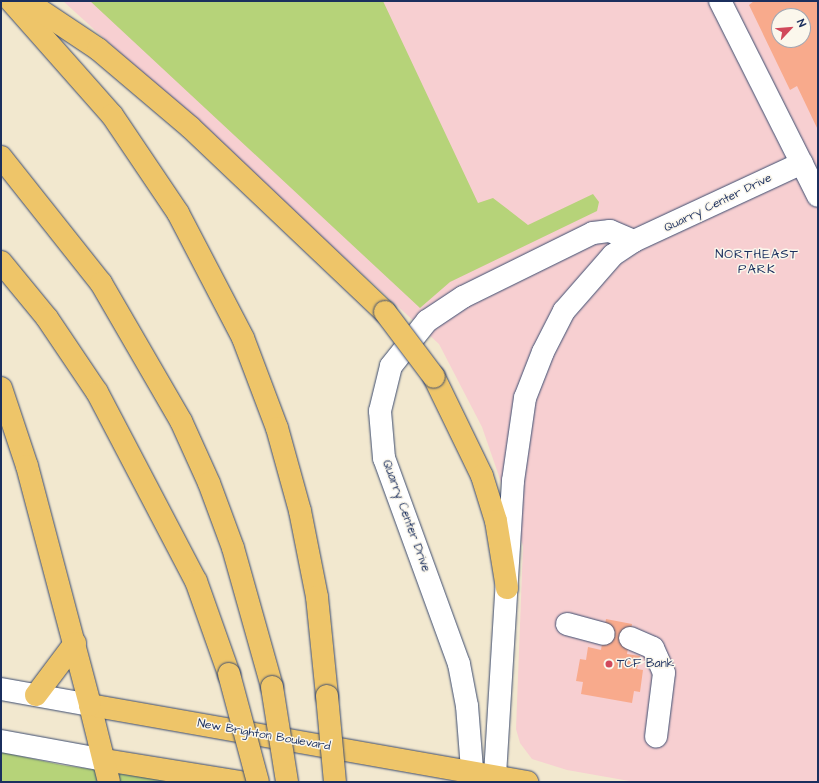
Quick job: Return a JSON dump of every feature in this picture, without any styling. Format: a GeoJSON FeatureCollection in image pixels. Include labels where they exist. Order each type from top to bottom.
{"type":"FeatureCollection","features":[{"type":"Feature","properties":{"kind":"main road"},"geometry":{"type":"LineString","coordinates":[[11,1],[112,115],[178,213],[243,338],[277,428],[300,510],[321,625],[326,696],[335,782]]}},
{"type":"Feature","properties":{"kind":"main road"},"geometry":{"type":"LineString","coordinates":[[26,1],[98,49],[190,127],[385,312],[434,377],[482,476],[496,521],[507,588]]}},
{"type":"Feature","properties":{"kind":"main road"},"geometry":{"type":"LineString","coordinates":[[1,157],[100,283],[177,415],[210,483],[233,548],[272,687],[287,782]]}},
{"type":"Feature","properties":{"kind":"main road"},"geometry":{"type":"LineString","coordinates":[[1,262],[47,318],[97,392],[196,581],[229,674],[258,782]]}},
{"type":"Feature","properties":{"kind":"main road"},"geometry":{"type":"LineString","coordinates":[[1,388],[16,428],[75,643],[105,760],[109,782]]}},
{"type":"Feature","properties":{"kind":"main road"},"geometry":{"type":"LineString","coordinates":[[36,695],[75,643]]}},
{"type":"Feature","properties":{"kind":"main road","name":"New Brighton Boulevard"},"geometry":{"type":"LineString","coordinates":[[90,705],[473,776],[527,782]]}},
{"type":"Feature","properties":{"kind":"main road"},"geometry":{"type":"LineString","coordinates":[[105,760],[239,782]]}},
{"type":"Feature","properties":{"kind":"street"},"geometry":{"type":"LineString","coordinates":[[720,1],[818,196]]}},
{"type":"Feature","properties":{"kind":"street","name":"Quarry Center Drive"},"geometry":{"type":"LineString","coordinates":[[495,778],[513,481],[525,398],[543,352],[564,311],[593,275],[634,241],[802,162]]}},
{"type":"Feature","properties":{"kind":"street","name":"Quarry Center Drive"},"geometry":{"type":"LineString","coordinates":[[473,776],[467,706],[459,664],[384,458],[380,411],[391,366],[427,320],[462,297],[593,233],[610,231],[634,241]]}},
{"type":"Feature","properties":{"kind":"street"},"geometry":{"type":"LineString","coordinates":[[567,624],[604,634]]}},
{"type":"Feature","properties":{"kind":"street"},"geometry":{"type":"LineString","coordinates":[[630,638],[653,648],[664,673],[656,737]]}},
{"type":"Feature","properties":{"kind":"street","name":"New Brighton Boulevard"},"geometry":{"type":"LineString","coordinates":[[1,689],[90,705]]}},
{"type":"Feature","properties":{"kind":"street"},"geometry":{"type":"LineString","coordinates":[[1,741],[105,760]]}},
{"type":"Feature","properties":{"kind":"shaded area"},"geometry":{"type":"Polygon","coordinates":[[[63,1],[818,1],[818,782],[635,782],[567,770],[532,759],[520,743],[516,729],[523,546],[482,427],[439,344],[63,1]]]}},
{"type":"Feature","properties":{"kind":"green space"},"geometry":{"type":"Polygon","coordinates":[[[90,1],[383,1],[478,203],[493,198],[528,225],[593,194],[599,202],[597,211],[450,282],[420,308],[90,1]]]}},
{"type":"Feature","properties":{"kind":"green space"},"geometry":{"type":"Polygon","coordinates":[[[1,752],[62,765],[180,782],[1,782],[1,752]]]}},
{"type":"Feature","properties":{"kind":"building"},"geometry":{"type":"Polygon","coordinates":[[[754,1],[818,1],[818,130],[797,86],[790,90],[749,5],[754,1]]]}},
{"type":"Feature","properties":{"kind":"building","name":"TCF Bank"},"geometry":{"type":"Polygon","coordinates":[[[606,619],[632,624],[627,654],[640,656],[637,669],[643,670],[640,692],[634,691],[632,703],[581,694],[583,682],[576,681],[580,659],[586,660],[588,647],[601,650],[606,619]]]}},
{"type":"Feature","properties":{"kind":"place","name":"TCF Bank"},"geometry":{"type":"Point","coordinates":[609,664]}},
{"type":"Feature","properties":{"kind":"district","name":"NORTHEAST PARK"},"geometry":{"type":"Point","coordinates":[757,262]}}]}
